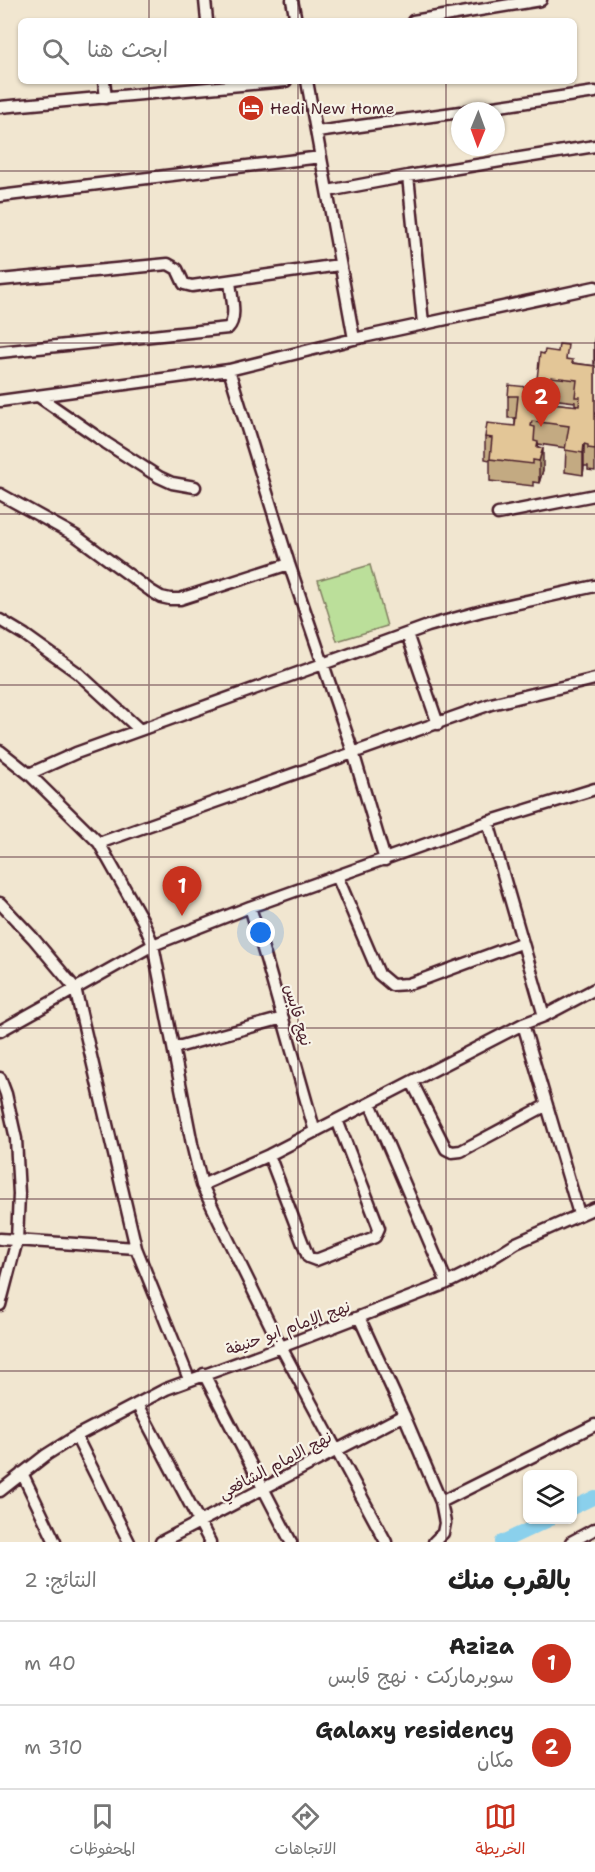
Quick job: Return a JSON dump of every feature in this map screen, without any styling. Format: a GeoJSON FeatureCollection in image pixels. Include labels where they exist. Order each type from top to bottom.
{"type":"FeatureCollection","features":[{"type":"Feature","properties":{"kind":"street"},"geometry":{"type":"LineString","coordinates":[[205,0],[207,18]]}},
{"type":"Feature","properties":{"kind":"street"},"geometry":{"type":"LineString","coordinates":[[292,0],[295,18]]}},
{"type":"Feature","properties":{"kind":"street"},"geometry":{"type":"LineString","coordinates":[[431,18],[542,0]]}},
{"type":"Feature","properties":{"kind":"street"},"geometry":{"type":"LineString","coordinates":[[104,84],[106,98]]}},
{"type":"Feature","properties":{"kind":"street"},"geometry":{"type":"LineString","coordinates":[[0,107],[106,98],[211,84]]}},
{"type":"Feature","properties":{"kind":"street"},"geometry":{"type":"LineString","coordinates":[[308,84],[354,339]]}},
{"type":"Feature","properties":{"kind":"street"},"geometry":{"type":"LineString","coordinates":[[505,105],[595,92]]}},
{"type":"Feature","properties":{"kind":"street"},"geometry":{"type":"LineString","coordinates":[[317,132],[451,113]]}},
{"type":"Feature","properties":{"kind":"street"},"geometry":{"type":"LineString","coordinates":[[328,191],[595,146]]}},
{"type":"Feature","properties":{"kind":"street"},"geometry":{"type":"LineString","coordinates":[[0,196],[321,157]]}},
{"type":"Feature","properties":{"kind":"street"},"geometry":{"type":"LineString","coordinates":[[408,176],[423,323]]}},
{"type":"Feature","properties":{"kind":"street"},"geometry":{"type":"LineString","coordinates":[[0,280],[168,264],[177,269],[184,285],[187,286],[339,264]]}},
{"type":"Feature","properties":{"kind":"street"},"geometry":{"type":"LineString","coordinates":[[0,352],[228,328],[233,322],[230,281]]}},
{"type":"Feature","properties":{"kind":"street"},"geometry":{"type":"LineString","coordinates":[[0,401],[229,370],[423,323],[595,287]]}},
{"type":"Feature","properties":{"kind":"street"},"geometry":{"type":"LineString","coordinates":[[229,370],[290,564],[353,752],[385,860]]}},
{"type":"Feature","properties":{"kind":"street"},"geometry":{"type":"LineString","coordinates":[[38,396],[159,477],[172,483],[195,487]]}},
{"type":"Feature","properties":{"kind":"street"},"geometry":{"type":"LineString","coordinates":[[0,494],[76,536],[151,591],[170,599],[190,596],[290,564]]}},
{"type":"Feature","properties":{"kind":"street"},"geometry":{"type":"LineString","coordinates":[[498,514],[595,495]]}},
{"type":"Feature","properties":{"kind":"street"},"geometry":{"type":"LineString","coordinates":[[29,774],[76,753],[428,626],[595,586]]}},
{"type":"Feature","properties":{"kind":"street"},"geometry":{"type":"LineString","coordinates":[[0,620],[78,673],[140,730]]}},
{"type":"Feature","properties":{"kind":"street"},"geometry":{"type":"LineString","coordinates":[[407,634],[438,724]]}},
{"type":"Feature","properties":{"kind":"street"},"geometry":{"type":"LineString","coordinates":[[99,843],[491,704],[595,679]]}},
{"type":"Feature","properties":{"kind":"street"},"geometry":{"type":"LineString","coordinates":[[0,751],[29,774],[99,843],[133,902],[153,945],[202,1185],[281,1347],[386,1542]]}},
{"type":"Feature","properties":{"kind":"street"},"geometry":{"type":"LineString","coordinates":[[0,1031],[153,945],[488,822],[595,789]]}},
{"type":"Feature","properties":{"kind":"street"},"geometry":{"type":"LineString","coordinates":[[488,822],[544,1017]]}},
{"type":"Feature","properties":{"kind":"street"},"geometry":{"type":"LineString","coordinates":[[337,876],[380,974],[392,985],[408,984],[521,942]]}},
{"type":"Feature","properties":{"kind":"street"},"geometry":{"type":"LineString","coordinates":[[0,903],[75,988],[136,1248],[189,1379]]}},
{"type":"Feature","properties":{"kind":"street","name":"نهج قابس"},"geometry":{"type":"LineString","coordinates":[[250,908],[315,1132]]}},
{"type":"Feature","properties":{"kind":"street"},"geometry":{"type":"LineString","coordinates":[[202,1185],[269,1155],[523,1024],[544,1017],[595,989]]}},
{"type":"Feature","properties":{"kind":"street"},"geometry":{"type":"LineString","coordinates":[[174,1048],[283,1018]]}},
{"type":"Feature","properties":{"kind":"street"},"geometry":{"type":"LineString","coordinates":[[523,1024],[579,1214]]}},
{"type":"Feature","properties":{"kind":"street"},"geometry":{"type":"LineString","coordinates":[[0,1078],[16,1139],[19,1194],[17,1240],[0,1305]]}},
{"type":"Feature","properties":{"kind":"street"},"geometry":{"type":"LineString","coordinates":[[412,1082],[446,1149],[452,1152],[461,1151],[547,1105]]}},
{"type":"Feature","properties":{"kind":"street"},"geometry":{"type":"LineString","coordinates":[[370,1103],[447,1282]]}},
{"type":"Feature","properties":{"kind":"street"},"geometry":{"type":"LineString","coordinates":[[269,1155],[309,1257],[316,1260],[375,1237],[379,1228],[337,1120]]}},
{"type":"Feature","properties":{"kind":"street","name":"نهج الإمام ابو حنيفة"},"geometry":{"type":"LineString","coordinates":[[0,1491],[76,1436],[189,1379],[281,1347],[447,1282],[473,1270],[516,1243],[595,1208]]}},
{"type":"Feature","properties":{"kind":"street"},"geometry":{"type":"LineString","coordinates":[[0,1239],[136,1248]]}},
{"type":"Feature","properties":{"kind":"street"},"geometry":{"type":"LineString","coordinates":[[359,1317],[441,1502],[445,1523],[442,1533],[434,1542]]}},
{"type":"Feature","properties":{"kind":"street"},"geometry":{"type":"LineString","coordinates":[[204,1374],[291,1542]]}},
{"type":"Feature","properties":{"kind":"street"},"geometry":{"type":"LineString","coordinates":[[137,1404],[210,1542]]}},
{"type":"Feature","properties":{"kind":"street","name":"نهج الامام الشافعي"},"geometry":{"type":"LineString","coordinates":[[161,1542],[404,1415]]}},
{"type":"Feature","properties":{"kind":"street"},"geometry":{"type":"LineString","coordinates":[[441,1502],[595,1425]]}},
{"type":"Feature","properties":{"kind":"street"},"geometry":{"type":"LineString","coordinates":[[76,1436],[129,1542]]}},
{"type":"Feature","properties":{"kind":"street"},"geometry":{"type":"LineString","coordinates":[[22,1473],[55,1542]]}},
{"type":"Feature","properties":{"kind":"street"},"geometry":{"type":"LineString","coordinates":[[571,1542],[595,1529]]}},
{"type":"Feature","properties":{"kind":"green space"},"geometry":{"type":"Polygon","coordinates":[[[370,565],[387,626],[337,641],[318,580],[370,565]]]}},
{"type":"Feature","properties":{"kind":"building"},"geometry":{"type":"Polygon","coordinates":[[[559,344],[568,345],[566,359],[573,360],[572,363],[595,366],[595,449],[588,448],[588,445],[584,444],[583,453],[565,450],[569,426],[532,421],[531,426],[535,427],[534,441],[538,442],[537,447],[543,448],[539,461],[533,460],[533,464],[490,459],[492,438],[485,437],[487,423],[515,426],[518,396],[508,396],[509,385],[536,388],[540,353],[544,354],[545,350],[558,352],[559,344]],[[551,377],[551,403],[579,406],[580,397],[575,397],[577,380],[551,377]]]}},
{"type":"Feature","properties":{"kind":"waterway"},"geometry":{"type":"LineString","coordinates":[[577,1506],[595,1497]]}},
{"type":"Feature","properties":{"kind":"waterway"},"geometry":{"type":"LineString","coordinates":[[502,1542],[540,1524]]}},
{"type":"Feature","properties":{"kind":"place","name":"Hedi New Home"},"geometry":{"type":"Point","coordinates":[251,108]}},
{"type":"Feature","properties":{"kind":"place","name":"Galaxy residency"},"geometry":{"type":"Point","coordinates":[541,427]}},
{"type":"Feature","properties":{"kind":"place","name":"Aziza"},"geometry":{"type":"Point","coordinates":[182,916]}}]}
